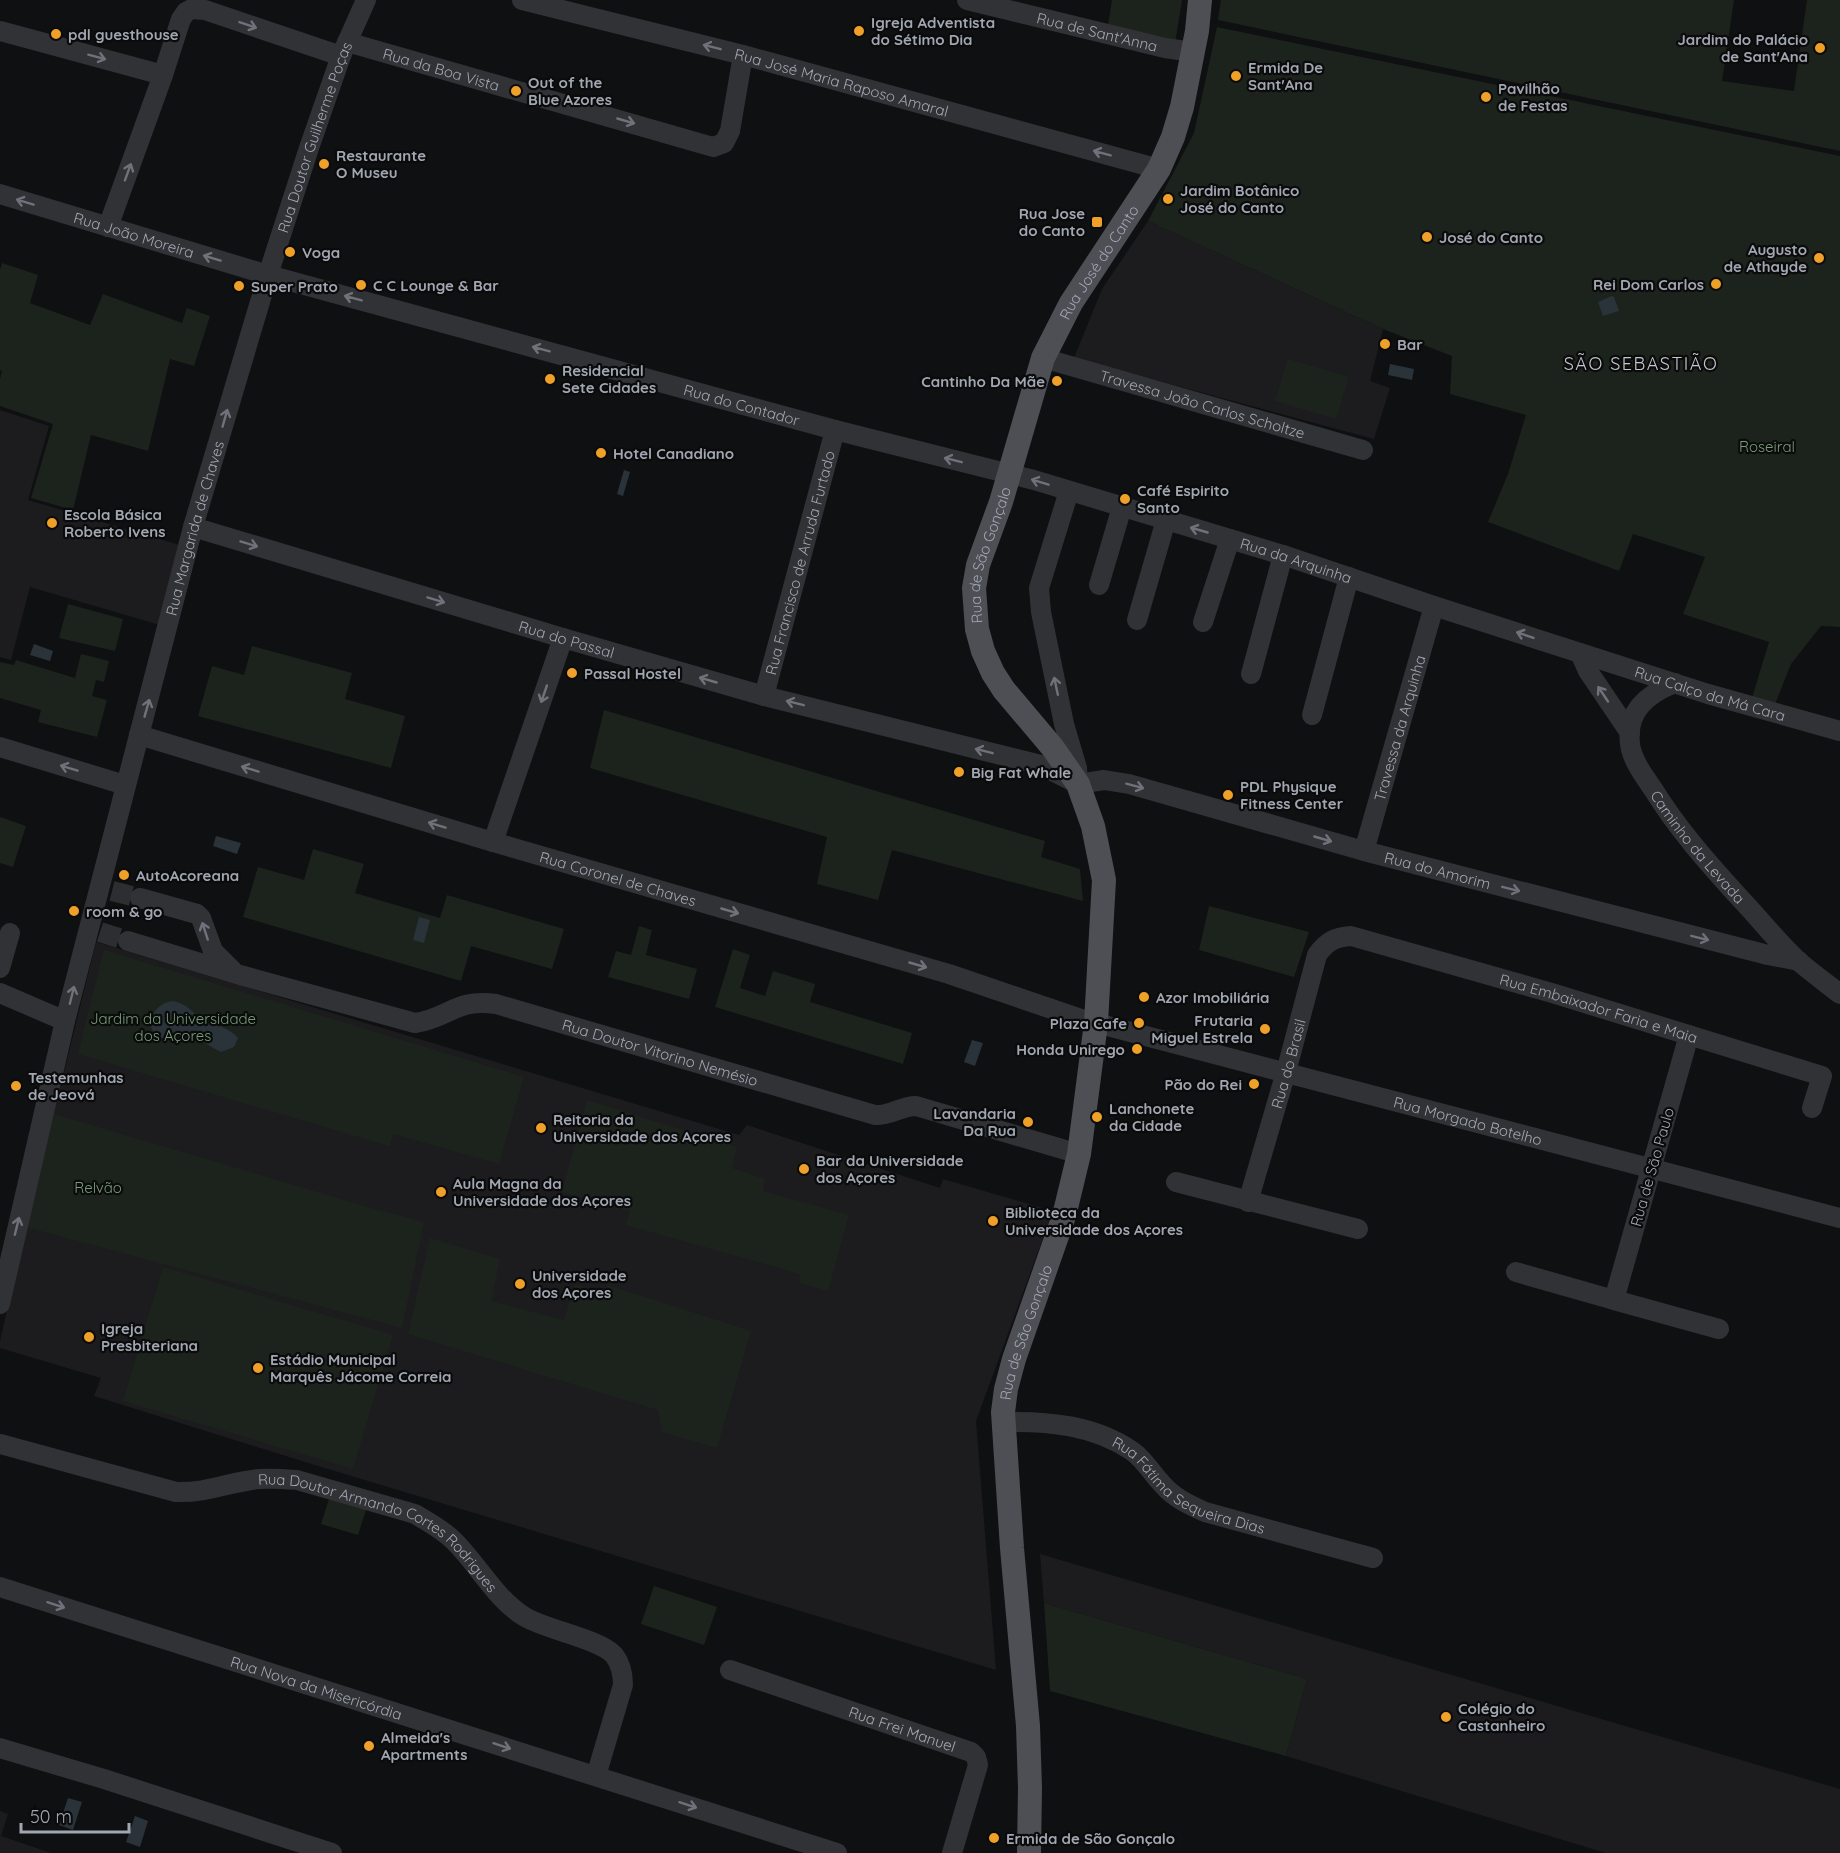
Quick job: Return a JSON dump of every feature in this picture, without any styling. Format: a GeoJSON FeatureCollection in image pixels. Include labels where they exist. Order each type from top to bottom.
{"type":"FeatureCollection","features":[{"type":"Feature","properties":{"kind":"main road","name":"Rua José do Canto"},"geometry":{"type":"LineString","coordinates":[[1010,474],[1043,358],[1071,303],[1159,169],[1173,137],[1193,52],[1200,0]]}},
{"type":"Feature","properties":{"kind":"main road","name":"Rua de São Gonçalo"},"geometry":{"type":"LineString","coordinates":[[1010,474],[978,565],[974,606],[977,629],[983,651],[993,673],[1078,784],[1093,826],[1104,880],[1096,1023],[1072,1187],[1006,1389],[1004,1422],[1012,1548],[1028,1726],[1029,1853]]}},
{"type":"Feature","properties":{"kind":"street","name":"Rua Doutor Guilherme Poças"},"geometry":{"type":"LineString","coordinates":[[268,275],[344,49],[366,0]]}},
{"type":"Feature","properties":{"kind":"street","name":"Rua José Maria Raposo Amaral"},"geometry":{"type":"LineString","coordinates":[[522,0],[743,55],[1159,169]]}},
{"type":"Feature","properties":{"kind":"street","name":"Rua de Sant'Anna"},"geometry":{"type":"LineString","coordinates":[[967,0],[1165,48],[1193,52]]}},
{"type":"Feature","properties":{"kind":"street"},"geometry":{"type":"LineString","coordinates":[[108,227],[181,19],[189,5],[344,49]]}},
{"type":"Feature","properties":{"kind":"street"},"geometry":{"type":"LineString","coordinates":[[0,31],[163,75]]}},
{"type":"Feature","properties":{"kind":"street","name":"Rua da Boa Vista"},"geometry":{"type":"LineString","coordinates":[[344,49],[714,147],[724,143],[730,131],[743,55]]}},
{"type":"Feature","properties":{"kind":"street","name":"Rua João Moreira"},"geometry":{"type":"LineString","coordinates":[[0,194],[268,275]]}},
{"type":"Feature","properties":{"kind":"street","name":"Rua do Contador"},"geometry":{"type":"LineString","coordinates":[[268,275],[835,430],[1010,474]]}},
{"type":"Feature","properties":{"kind":"street","name":"Rua Margarida de Chaves"},"geometry":{"type":"LineString","coordinates":[[0,1304],[65,1022],[106,889],[125,784],[193,527],[268,275]]}},
{"type":"Feature","properties":{"kind":"street","name":"Travessa João Carlos Scholtze"},"geometry":{"type":"LineString","coordinates":[[1043,358],[1363,450]]}},
{"type":"Feature","properties":{"kind":"street","name":"Rua Francisco de Arruda Furtado"},"geometry":{"type":"LineString","coordinates":[[764,696],[835,430]]}},
{"type":"Feature","properties":{"kind":"street","name":"Rua da Arquinha"},"geometry":{"type":"LineString","coordinates":[[1010,474],[1284,555],[1580,653]]}},
{"type":"Feature","properties":{"kind":"street","name":"Rua de São Gonçalo"},"geometry":{"type":"LineString","coordinates":[[1069,491],[1039,588],[1041,612],[1064,724],[1077,768],[1078,784]]}},
{"type":"Feature","properties":{"kind":"street"},"geometry":{"type":"LineString","coordinates":[[1099,585],[1122,507]]}},
{"type":"Feature","properties":{"kind":"street"},"geometry":{"type":"LineString","coordinates":[[1137,620],[1166,520]]}},
{"type":"Feature","properties":{"kind":"street","name":"Rua do Passal"},"geometry":{"type":"LineString","coordinates":[[193,527],[764,696],[1041,765],[1078,784]]}},
{"type":"Feature","properties":{"kind":"street"},"geometry":{"type":"LineString","coordinates":[[1203,622],[1230,539]]}},
{"type":"Feature","properties":{"kind":"street"},"geometry":{"type":"LineString","coordinates":[[1251,674],[1284,555]]}},
{"type":"Feature","properties":{"kind":"street"},"geometry":{"type":"LineString","coordinates":[[1312,715],[1349,577]]}},
{"type":"Feature","properties":{"kind":"street","name":"Travessa da Arquinha"},"geometry":{"type":"LineString","coordinates":[[1364,851],[1434,606]]}},
{"type":"Feature","properties":{"kind":"street"},"geometry":{"type":"LineString","coordinates":[[493,842],[563,638]]}},
{"type":"Feature","properties":{"kind":"street"},"geometry":{"type":"LineString","coordinates":[[1580,653],[1588,671],[1630,733]]}},
{"type":"Feature","properties":{"kind":"street","name":"Rua Calço da Má Cara"},"geometry":{"type":"LineString","coordinates":[[1580,653],[1840,731]]}},
{"type":"Feature","properties":{"kind":"street"},"geometry":{"type":"LineString","coordinates":[[1630,733],[1640,705],[1654,691],[1675,683]]}},
{"type":"Feature","properties":{"kind":"street"},"geometry":{"type":"LineString","coordinates":[[1043,737],[1064,724]]}},
{"type":"Feature","properties":{"kind":"street","name":"Caminho da Levada"},"geometry":{"type":"LineString","coordinates":[[1630,733],[1630,746],[1640,769],[1694,848],[1799,961],[1840,994]]}},
{"type":"Feature","properties":{"kind":"street","name":"Rua Coronel de Chaves"},"geometry":{"type":"LineString","coordinates":[[139,735],[493,842],[949,974],[1096,1023]]}},
{"type":"Feature","properties":{"kind":"street"},"geometry":{"type":"LineString","coordinates":[[0,747],[125,784]]}},
{"type":"Feature","properties":{"kind":"street","name":"Rua do Amorim"},"geometry":{"type":"LineString","coordinates":[[1078,784],[1104,780],[1129,784],[1364,851],[1799,961]]}},
{"type":"Feature","properties":{"kind":"street"},"geometry":{"type":"LineString","coordinates":[[140,898],[197,914],[201,918],[213,951],[228,967],[240,975]]}},
{"type":"Feature","properties":{"kind":"street"},"geometry":{"type":"LineString","coordinates":[[0,968],[10,933]]}},
{"type":"Feature","properties":{"kind":"street","name":"Rua Embaixador Faria e Maia"},"geometry":{"type":"LineString","coordinates":[[1341,936],[1370,941],[1822,1076],[1812,1108]]}},
{"type":"Feature","properties":{"kind":"street","name":"Rua do Brasil"},"geometry":{"type":"LineString","coordinates":[[1248,1202],[1317,955],[1327,943],[1341,936]]}},
{"type":"Feature","properties":{"kind":"street","name":"Rua Doutor Vitorino Nemésio"},"geometry":{"type":"LineString","coordinates":[[128,941],[240,975],[415,1023],[426,1021],[470,1002],[496,1004],[875,1115],[891,1114],[903,1107],[916,1106],[1078,1154]]}},
{"type":"Feature","properties":{"kind":"street"},"geometry":{"type":"LineString","coordinates":[[0,993],[65,1022]]}},
{"type":"Feature","properties":{"kind":"street","name":"Rua Morgado Botelho"},"geometry":{"type":"LineString","coordinates":[[1096,1023],[1840,1218]]}},
{"type":"Feature","properties":{"kind":"street","name":"Rua de São Paulo"},"geometry":{"type":"LineString","coordinates":[[1614,1300],[1689,1035]]}},
{"type":"Feature","properties":{"kind":"street"},"geometry":{"type":"LineString","coordinates":[[1176,1182],[1358,1229]]}},
{"type":"Feature","properties":{"kind":"street"},"geometry":{"type":"LineString","coordinates":[[1516,1272],[1719,1329]]}},
{"type":"Feature","properties":{"kind":"street","name":"Rua Fátima Sequeira Dias"},"geometry":{"type":"LineString","coordinates":[[1004,1422],[1036,1421],[1087,1430],[1133,1452],[1164,1486],[1181,1500],[1205,1512],[1373,1558]]}},
{"type":"Feature","properties":{"kind":"street","name":"Rua Doutor Armando Cortes Rodrigues"},"geometry":{"type":"LineString","coordinates":[[0,1444],[176,1492],[204,1492],[256,1479],[297,1480],[415,1514],[433,1524],[454,1540],[513,1608],[525,1617],[606,1649],[620,1664],[623,1685],[596,1776]]}},
{"type":"Feature","properties":{"kind":"street","name":"Rua Nova da Misericórdia"},"geometry":{"type":"LineString","coordinates":[[0,1587],[837,1853]]}},
{"type":"Feature","properties":{"kind":"street","name":"Rua Frei Manuel"},"geometry":{"type":"LineString","coordinates":[[730,1670],[971,1752],[976,1756],[978,1764],[952,1853]]}},
{"type":"Feature","properties":{"kind":"street"},"geometry":{"type":"LineString","coordinates":[[0,1748],[104,1779],[332,1853]]}},
{"type":"Feature","properties":{"kind":"shaded area"},"geometry":{"type":"Polygon","coordinates":[[[1148,221],[1383,329],[1370,381],[1390,388],[1374,439],[1074,358],[1102,289],[1148,221]]]}},
{"type":"Feature","properties":{"kind":"shaded area"},"geometry":{"type":"Polygon","coordinates":[[[1612,296],[1619,311],[1603,316],[1598,302],[1612,296]]]}},
{"type":"Feature","properties":{"kind":"shaded area"},"geometry":{"type":"Polygon","coordinates":[[[1390,364],[1414,369],[1412,380],[1388,375],[1390,364]]]}},
{"type":"Feature","properties":{"kind":"shaded area","name":"Escola Básica Roberto Ivens"},"geometry":{"type":"Polygon","coordinates":[[[0,410],[49,426],[28,500],[183,546],[163,626],[30,587],[11,660],[0,657],[0,410]]]}},
{"type":"Feature","properties":{"kind":"shaded area"},"geometry":{"type":"Polygon","coordinates":[[[624,470],[630,472],[623,496],[617,494],[624,470]]]}},
{"type":"Feature","properties":{"kind":"shaded area"},"geometry":{"type":"Polygon","coordinates":[[[34,644],[53,651],[50,661],[30,655],[34,644]]]}},
{"type":"Feature","properties":{"kind":"shaded area"},"geometry":{"type":"Polygon","coordinates":[[[216,836],[241,843],[237,854],[213,846],[216,836]]]}},
{"type":"Feature","properties":{"kind":"shaded area"},"geometry":{"type":"Polygon","coordinates":[[[419,917],[430,920],[424,943],[413,940],[419,917]]]}},
{"type":"Feature","properties":{"kind":"shaded area","name":"Universidade dos Açores"},"geometry":{"type":"Polygon","coordinates":[[[96,942],[739,1135],[747,1125],[940,1188],[943,1179],[1053,1211],[976,1421],[996,1670],[305,1462],[94,1396],[101,1378],[0,1348],[26,1227],[96,942]]]}},
{"type":"Feature","properties":{"kind":"shaded area"},"geometry":{"type":"Polygon","coordinates":[[[173,1001],[183,1004],[205,1020],[230,1031],[238,1038],[234,1047],[221,1052],[191,1036],[162,1038],[157,1036],[149,1020],[159,1007],[173,1001]]]}},
{"type":"Feature","properties":{"kind":"shaded area"},"geometry":{"type":"Polygon","coordinates":[[[972,1040],[983,1043],[975,1066],[964,1062],[972,1040]]]}},
{"type":"Feature","properties":{"kind":"shaded area","name":"Colégio do Castanheiro"},"geometry":{"type":"Polygon","coordinates":[[[1040,1554],[1840,1789],[1840,1853],[1606,1853],[1286,1756],[1307,1679],[1044,1603],[1040,1554]]]}},
{"type":"Feature","properties":{"kind":"shaded area"},"geometry":{"type":"Polygon","coordinates":[[[68,1798],[82,1802],[73,1830],[59,1825],[68,1798]]]}},
{"type":"Feature","properties":{"kind":"shaded area"},"geometry":{"type":"Polygon","coordinates":[[[0,1811],[8,1814],[1,1836],[51,1853],[0,1853],[0,1811]]]}},
{"type":"Feature","properties":{"kind":"shaded area"},"geometry":{"type":"Polygon","coordinates":[[[135,1816],[148,1821],[140,1847],[126,1842],[135,1816]]]}},
{"type":"Feature","properties":{"kind":"green space"},"geometry":{"type":"Polygon","coordinates":[[[1112,0],[1182,0],[1174,50],[1108,25],[1112,0]]]}},
{"type":"Feature","properties":{"kind":"green space"},"geometry":{"type":"Polygon","coordinates":[[[1221,0],[1734,0],[1722,81],[1794,91],[1807,0],[1840,0],[1840,151],[1218,20],[1221,0]]]}},
{"type":"Feature","properties":{"kind":"green space","name":"Roseiral"},"geometry":{"type":"Polygon","coordinates":[[[1217,27],[1840,156],[1840,627],[1821,626],[1791,664],[1775,704],[1751,701],[1769,642],[1683,614],[1705,557],[1633,534],[1619,571],[1488,522],[1508,474],[1526,415],[1450,394],[1452,356],[1383,329],[1148,221],[1194,133],[1217,27]]]}},
{"type":"Feature","properties":{"kind":"green space"},"geometry":{"type":"Polygon","coordinates":[[[2,263],[38,275],[30,303],[90,325],[103,294],[182,323],[187,308],[210,316],[194,366],[170,359],[148,451],[91,435],[73,510],[31,498],[53,424],[0,406],[2,371],[0,370],[0,270],[2,263]]]}},
{"type":"Feature","properties":{"kind":"green space"},"geometry":{"type":"Polygon","coordinates":[[[1288,359],[1349,377],[1336,419],[1275,401],[1288,359]]]}},
{"type":"Feature","properties":{"kind":"green space"},"geometry":{"type":"Polygon","coordinates":[[[68,604],[123,619],[115,651],[59,638],[68,604]]]}},
{"type":"Feature","properties":{"kind":"green space"},"geometry":{"type":"Polygon","coordinates":[[[252,646],[352,673],[345,699],[405,716],[391,768],[198,716],[212,666],[244,675],[252,646]]]}},
{"type":"Feature","properties":{"kind":"green space"},"geometry":{"type":"Polygon","coordinates":[[[81,654],[109,661],[104,682],[96,680],[92,696],[107,700],[97,737],[38,722],[41,710],[0,698],[0,662],[14,665],[16,660],[75,678],[81,654]]]}},
{"type":"Feature","properties":{"kind":"green space"},"geometry":{"type":"Polygon","coordinates":[[[604,710],[1045,841],[1041,857],[1080,869],[1083,901],[892,850],[878,900],[817,884],[827,837],[590,768],[604,710]]]}},
{"type":"Feature","properties":{"kind":"green space"},"geometry":{"type":"Polygon","coordinates":[[[0,817],[26,826],[13,867],[0,863],[0,817]]]}},
{"type":"Feature","properties":{"kind":"green space"},"geometry":{"type":"Polygon","coordinates":[[[313,849],[364,864],[355,893],[440,918],[447,895],[564,929],[552,969],[471,946],[461,981],[243,917],[258,867],[304,880],[313,849]]]}},
{"type":"Feature","properties":{"kind":"green space"},"geometry":{"type":"Polygon","coordinates":[[[1209,906],[1309,932],[1294,977],[1199,950],[1209,906]]]}},
{"type":"Feature","properties":{"kind":"green space"},"geometry":{"type":"Polygon","coordinates":[[[639,926],[652,930],[646,955],[697,969],[689,999],[608,977],[616,951],[631,955],[639,926]]]}},
{"type":"Feature","properties":{"kind":"green space"},"geometry":{"type":"Polygon","coordinates":[[[733,949],[750,955],[740,988],[765,996],[773,971],[815,984],[810,1002],[912,1033],[903,1064],[715,1007],[733,949]]]}},
{"type":"Feature","properties":{"kind":"green space","name":"Jardim da Universidade dos Açores"},"geometry":{"type":"Polygon","coordinates":[[[104,950],[524,1077],[499,1164],[393,1134],[389,1146],[78,1054],[104,950]]]}},
{"type":"Feature","properties":{"kind":"green space"},"geometry":{"type":"Polygon","coordinates":[[[587,1100],[737,1147],[732,1168],[765,1179],[763,1191],[849,1215],[828,1291],[799,1283],[800,1274],[626,1225],[630,1211],[562,1192],[587,1100]]]}},
{"type":"Feature","properties":{"kind":"green space","name":"Relvão"},"geometry":{"type":"Polygon","coordinates":[[[54,1114],[424,1222],[402,1328],[26,1227],[54,1114]]]}},
{"type":"Feature","properties":{"kind":"green space"},"geometry":{"type":"Polygon","coordinates":[[[430,1238],[500,1259],[491,1301],[564,1320],[575,1284],[605,1295],[608,1285],[751,1331],[717,1448],[662,1432],[658,1410],[408,1334],[430,1238]]]}},
{"type":"Feature","properties":{"kind":"green space","name":"Estádio Municipal Marquês Jácome Correia"},"geometry":{"type":"Polygon","coordinates":[[[163,1267],[393,1335],[353,1469],[123,1401],[163,1267]]]}},
{"type":"Feature","properties":{"kind":"green space"},"geometry":{"type":"Polygon","coordinates":[[[329,1499],[366,1510],[358,1535],[321,1524],[329,1499]]]}},
{"type":"Feature","properties":{"kind":"green space"},"geometry":{"type":"Polygon","coordinates":[[[654,1586],[717,1607],[704,1645],[641,1624],[654,1586]]]}},
{"type":"Feature","properties":{"kind":"green space"},"geometry":{"type":"Polygon","coordinates":[[[1044,1603],[1307,1679],[1286,1756],[1050,1691],[1044,1603]]]}},
{"type":"Feature","properties":{"kind":"tunnel"},"geometry":{"type":"LineString","coordinates":[[112,891],[140,898]]}},
{"type":"Feature","properties":{"kind":"tunnel"},"geometry":{"type":"LineString","coordinates":[[100,932],[128,941]]}},
{"type":"Feature","properties":{"kind":"place","name":"Igreja Adventista do Sétimo Dia"},"geometry":{"type":"Point","coordinates":[859,31]}},
{"type":"Feature","properties":{"kind":"place","name":"pdl guesthouse"},"geometry":{"type":"Point","coordinates":[56,34]}},
{"type":"Feature","properties":{"kind":"place","name":"Jardim do Palácio de Sant'Ana"},"geometry":{"type":"Point","coordinates":[1820,48]}},
{"type":"Feature","properties":{"kind":"place","name":"Ermida De Sant'Ana"},"geometry":{"type":"Point","coordinates":[1236,76]}},
{"type":"Feature","properties":{"kind":"place","name":"Out of the Blue Azores"},"geometry":{"type":"Point","coordinates":[516,91]}},
{"type":"Feature","properties":{"kind":"place","name":"Pavilhão de Festas"},"geometry":{"type":"Point","coordinates":[1486,97]}},
{"type":"Feature","properties":{"kind":"place","name":"Restaurante O Museu"},"geometry":{"type":"Point","coordinates":[324,164]}},
{"type":"Feature","properties":{"kind":"place","name":"Jardim Botânico José do Canto"},"geometry":{"type":"Point","coordinates":[1168,199]}},
{"type":"Feature","properties":{"kind":"place","name":"Rua Jose do Canto"},"geometry":{"type":"Point","coordinates":[1097,222]}},
{"type":"Feature","properties":{"kind":"place","name":"José do Canto"},"geometry":{"type":"Point","coordinates":[1427,237]}},
{"type":"Feature","properties":{"kind":"place","name":"Voga"},"geometry":{"type":"Point","coordinates":[290,252]}},
{"type":"Feature","properties":{"kind":"place","name":"Augusto de Athayde"},"geometry":{"type":"Point","coordinates":[1819,258]}},
{"type":"Feature","properties":{"kind":"place","name":"Rei Dom Carlos"},"geometry":{"type":"Point","coordinates":[1716,284]}},
{"type":"Feature","properties":{"kind":"place","name":"C C Lounge & Bar"},"geometry":{"type":"Point","coordinates":[361,285]}},
{"type":"Feature","properties":{"kind":"place","name":"Super Prato"},"geometry":{"type":"Point","coordinates":[239,286]}},
{"type":"Feature","properties":{"kind":"place","name":"Bar"},"geometry":{"type":"Point","coordinates":[1385,344]}},
{"type":"Feature","properties":{"kind":"place","name":"Residencial Sete Cidades"},"geometry":{"type":"Point","coordinates":[550,379]}},
{"type":"Feature","properties":{"kind":"place","name":"Cantinho Da Mãe"},"geometry":{"type":"Point","coordinates":[1057,381]}},
{"type":"Feature","properties":{"kind":"place","name":"Hotel Canadiano"},"geometry":{"type":"Point","coordinates":[601,453]}},
{"type":"Feature","properties":{"kind":"place","name":"Café Espirito Santo"},"geometry":{"type":"Point","coordinates":[1125,499]}},
{"type":"Feature","properties":{"kind":"place","name":"Escola Básica Roberto Ivens"},"geometry":{"type":"Point","coordinates":[52,523]}},
{"type":"Feature","properties":{"kind":"place","name":"Passal Hostel"},"geometry":{"type":"Point","coordinates":[572,673]}},
{"type":"Feature","properties":{"kind":"place","name":"Big Fat Whale"},"geometry":{"type":"Point","coordinates":[959,772]}},
{"type":"Feature","properties":{"kind":"place","name":"PDL Physique Fitness Center"},"geometry":{"type":"Point","coordinates":[1228,795]}},
{"type":"Feature","properties":{"kind":"place","name":"AutoAcoreana"},"geometry":{"type":"Point","coordinates":[124,875]}},
{"type":"Feature","properties":{"kind":"place","name":"room & go"},"geometry":{"type":"Point","coordinates":[74,911]}},
{"type":"Feature","properties":{"kind":"place","name":"Azor Imobiliária"},"geometry":{"type":"Point","coordinates":[1144,997]}},
{"type":"Feature","properties":{"kind":"place","name":"Plaza Cafe"},"geometry":{"type":"Point","coordinates":[1139,1023]}},
{"type":"Feature","properties":{"kind":"place","name":"Frutaria Miguel Estrela"},"geometry":{"type":"Point","coordinates":[1265,1029]}},
{"type":"Feature","properties":{"kind":"place","name":"Honda Unirego"},"geometry":{"type":"Point","coordinates":[1137,1049]}},
{"type":"Feature","properties":{"kind":"place","name":"Pão do Rei"},"geometry":{"type":"Point","coordinates":[1254,1084]}},
{"type":"Feature","properties":{"kind":"place","name":"Testemunhas de Jeová"},"geometry":{"type":"Point","coordinates":[16,1086]}},
{"type":"Feature","properties":{"kind":"place","name":"Lanchonete da Cidade"},"geometry":{"type":"Point","coordinates":[1097,1117]}},
{"type":"Feature","properties":{"kind":"place","name":"Lavandaria Da Rua"},"geometry":{"type":"Point","coordinates":[1028,1122]}},
{"type":"Feature","properties":{"kind":"place","name":"Reitoria da Universidade dos Açores"},"geometry":{"type":"Point","coordinates":[541,1128]}},
{"type":"Feature","properties":{"kind":"place","name":"Bar da Universidade dos Açores"},"geometry":{"type":"Point","coordinates":[804,1169]}},
{"type":"Feature","properties":{"kind":"place","name":"Aula Magna da Universidade dos Açores"},"geometry":{"type":"Point","coordinates":[441,1192]}},
{"type":"Feature","properties":{"kind":"place","name":"Biblioteca da Universidade dos Açores"},"geometry":{"type":"Point","coordinates":[993,1221]}},
{"type":"Feature","properties":{"kind":"place","name":"Universidade dos Açores"},"geometry":{"type":"Point","coordinates":[520,1284]}},
{"type":"Feature","properties":{"kind":"place","name":"Igreja Presbiteriana"},"geometry":{"type":"Point","coordinates":[89,1337]}},
{"type":"Feature","properties":{"kind":"place","name":"Estádio Municipal Marquês Jácome Correia"},"geometry":{"type":"Point","coordinates":[258,1368]}},
{"type":"Feature","properties":{"kind":"place","name":"Colégio do Castanheiro"},"geometry":{"type":"Point","coordinates":[1446,1717]}},
{"type":"Feature","properties":{"kind":"place","name":"Almeida's Apartments"},"geometry":{"type":"Point","coordinates":[369,1746]}},
{"type":"Feature","properties":{"kind":"place","name":"Ermida de São Gonçalo"},"geometry":{"type":"Point","coordinates":[994,1838]}},
{"type":"Feature","properties":{"kind":"district","name":"SÃO SEBASTIÃO"},"geometry":{"type":"Point","coordinates":[1641,363]}}]}
